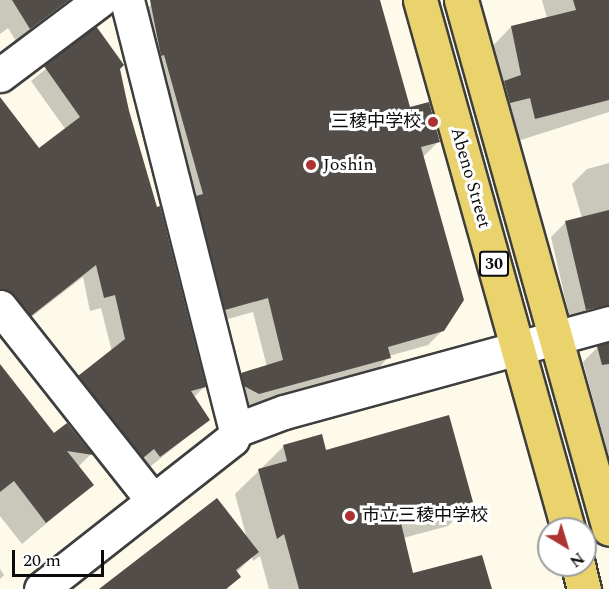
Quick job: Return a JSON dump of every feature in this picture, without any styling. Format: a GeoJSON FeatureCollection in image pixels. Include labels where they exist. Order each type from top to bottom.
{"type":"FeatureCollection","features":[{"type":"Feature","properties":{"kind":"main road","name":"Abeno Street"},"geometry":{"type":"LineString","coordinates":[[420,0],[565,517]]}},
{"type":"Feature","properties":{"kind":"main road","name":"30"},"geometry":{"type":"LineString","coordinates":[[461,0],[609,529]]}},
{"type":"Feature","properties":{"kind":"street"},"geometry":{"type":"LineString","coordinates":[[0,75],[100,0]]}},
{"type":"Feature","properties":{"kind":"street"},"geometry":{"type":"LineString","coordinates":[[41,589],[232,439],[236,430],[127,0]]}},
{"type":"Feature","properties":{"kind":"street"},"geometry":{"type":"LineString","coordinates":[[4,321],[153,501]]}},
{"type":"Feature","properties":{"kind":"street"},"geometry":{"type":"LineString","coordinates":[[236,430],[284,412],[518,350],[609,323]]}},
{"type":"Feature","properties":{"kind":"building"},"geometry":{"type":"Polygon","coordinates":[[[12,0],[69,0],[30,29],[12,0]]]}},
{"type":"Feature","properties":{"kind":"building","name":"Joshin"},"geometry":{"type":"Polygon","coordinates":[[[150,0],[380,0],[410,107],[429,102],[440,142],[421,147],[464,300],[444,331],[388,347],[391,358],[259,394],[244,386],[241,373],[283,360],[268,298],[225,310],[196,196],[203,194],[164,55],[161,56],[150,0]]]}},
{"type":"Feature","properties":{"kind":"building"},"geometry":{"type":"Polygon","coordinates":[[[573,0],[609,0],[609,100],[535,119],[530,98],[510,103],[504,81],[521,75],[511,26],[576,10],[573,0]]]}},
{"type":"Feature","properties":{"kind":"building"},"geometry":{"type":"Polygon","coordinates":[[[96,26],[124,65],[120,69],[129,111],[157,207],[160,206],[206,387],[191,391],[210,420],[160,457],[154,449],[143,458],[78,376],[125,339],[115,295],[104,298],[96,265],[31,316],[14,295],[0,289],[0,97],[39,148],[80,117],[44,66],[96,26]]]}},
{"type":"Feature","properties":{"kind":"building"},"geometry":{"type":"Polygon","coordinates":[[[609,210],[609,305],[586,310],[565,221],[609,210]]]}},
{"type":"Feature","properties":{"kind":"building"},"geometry":{"type":"Polygon","coordinates":[[[609,342],[609,364],[602,365],[597,346],[609,342]]]}},
{"type":"Feature","properties":{"kind":"building"},"geometry":{"type":"Polygon","coordinates":[[[0,364],[54,433],[67,423],[93,455],[67,451],[94,485],[46,523],[14,481],[0,492],[0,364]]]}},
{"type":"Feature","properties":{"kind":"building"},"geometry":{"type":"Polygon","coordinates":[[[449,415],[473,502],[401,523],[413,573],[482,555],[492,589],[299,589],[284,534],[277,539],[258,469],[287,461],[283,445],[322,434],[326,450],[449,415]]]}},
{"type":"Feature","properties":{"kind":"building"},"geometry":{"type":"Polygon","coordinates":[[[217,498],[259,552],[236,570],[241,577],[226,589],[99,589],[217,498]]]}},
{"type":"Feature","properties":{"kind":"place","name":"三稜中学校"},"geometry":{"type":"Point","coordinates":[433,122]}},
{"type":"Feature","properties":{"kind":"place","name":"Joshin"},"geometry":{"type":"Point","coordinates":[311,165]}},
{"type":"Feature","properties":{"kind":"place","name":"市立三稜中学校"},"geometry":{"type":"Point","coordinates":[350,516]}}]}
